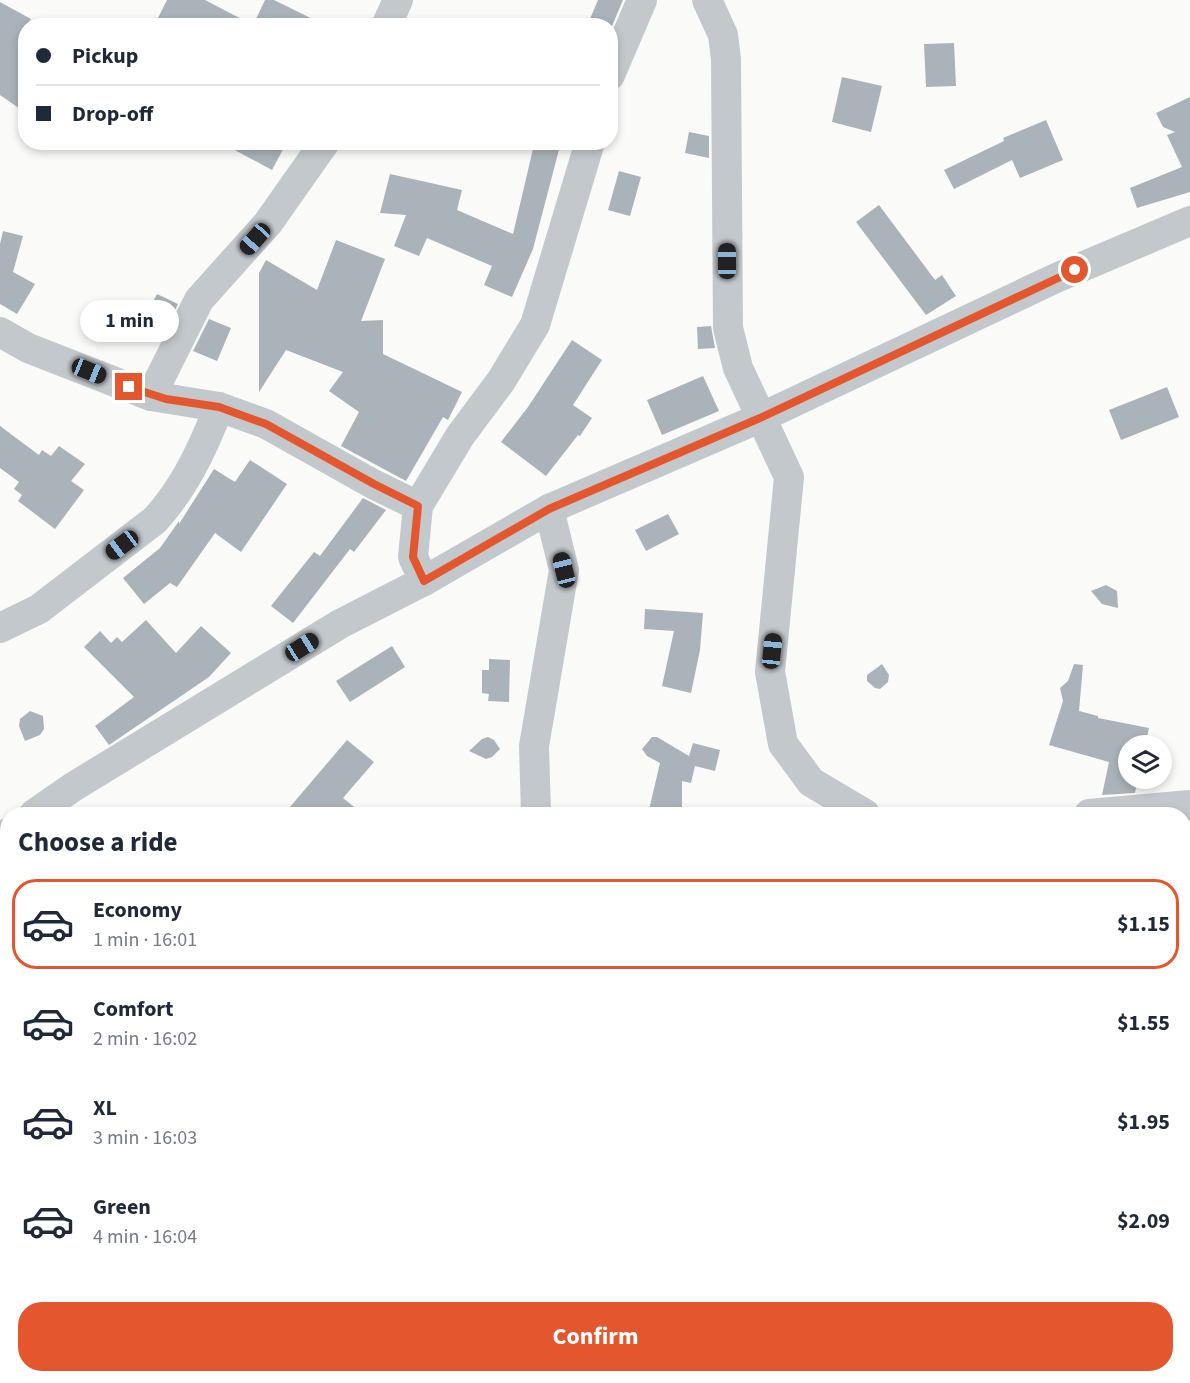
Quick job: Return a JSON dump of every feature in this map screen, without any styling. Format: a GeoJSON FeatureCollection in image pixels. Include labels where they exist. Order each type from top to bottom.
{"type":"FeatureCollection","features":[{"type":"Feature","properties":{"kind":"street"},"geometry":{"type":"LineString","coordinates":[[390,18],[398,0]]}},
{"type":"Feature","properties":{"kind":"street"},"geometry":{"type":"LineString","coordinates":[[618,56],[642,0]]}},
{"type":"Feature","properties":{"kind":"street"},"geometry":{"type":"LineString","coordinates":[[707,0],[723,35],[726,59],[728,328],[738,368],[789,477],[770,672],[783,744],[811,782],[853,807]]}},
{"type":"Feature","properties":{"kind":"street"},"geometry":{"type":"LineString","coordinates":[[151,396],[199,300],[268,223],[319,150]]}},
{"type":"Feature","properties":{"kind":"street"},"geometry":{"type":"LineString","coordinates":[[424,581],[413,557],[418,506],[450,453],[501,381],[535,325],[588,150]]}},
{"type":"Feature","properties":{"kind":"street"},"geometry":{"type":"LineString","coordinates":[[44,807],[73,787],[340,624],[424,581],[549,509],[760,418],[1056,278],[1190,221]]}},
{"type":"Feature","properties":{"kind":"street"},"geometry":{"type":"LineString","coordinates":[[0,332],[28,348],[151,396],[219,407],[266,424],[418,506]]}},
{"type":"Feature","properties":{"kind":"street"},"geometry":{"type":"LineString","coordinates":[[0,628],[39,609],[155,520],[170,503],[187,476],[219,407]]}},
{"type":"Feature","properties":{"kind":"street"},"geometry":{"type":"LineString","coordinates":[[536,807],[534,746],[564,570],[549,509]]}},
{"type":"Feature","properties":{"kind":"building"},"geometry":{"type":"Polygon","coordinates":[[[167,0],[205,0],[240,18],[158,18],[167,0]]]}},
{"type":"Feature","properties":{"kind":"building"},"geometry":{"type":"Polygon","coordinates":[[[265,0],[274,0],[311,18],[256,18],[265,0]]]}},
{"type":"Feature","properties":{"kind":"building"},"geometry":{"type":"Polygon","coordinates":[[[598,0],[623,0],[615,18],[590,18],[598,0]]]}},
{"type":"Feature","properties":{"kind":"building"},"geometry":{"type":"Polygon","coordinates":[[[0,2],[29,18],[18,18],[18,107],[0,95],[0,2]]]}},
{"type":"Feature","properties":{"kind":"building"},"geometry":{"type":"Polygon","coordinates":[[[954,43],[956,86],[926,87],[924,44],[954,43]]]}},
{"type":"Feature","properties":{"kind":"building"},"geometry":{"type":"Polygon","coordinates":[[[842,77],[882,86],[871,132],[832,122],[842,77]]]}},
{"type":"Feature","properties":{"kind":"building"},"geometry":{"type":"Polygon","coordinates":[[[1190,97],[1190,192],[1137,208],[1130,188],[1182,167],[1167,135],[1175,132],[1163,127],[1156,113],[1190,97]]]}},
{"type":"Feature","properties":{"kind":"building"},"geometry":{"type":"Polygon","coordinates":[[[1046,120],[1063,160],[1020,178],[1012,160],[954,189],[944,170],[1004,141],[1003,138],[1046,120]]]}},
{"type":"Feature","properties":{"kind":"building"},"geometry":{"type":"Polygon","coordinates":[[[689,132],[709,136],[709,158],[685,153],[689,132]]]}},
{"type":"Feature","properties":{"kind":"building"},"geometry":{"type":"Polygon","coordinates":[[[235,150],[283,150],[272,170],[235,150]]]}},
{"type":"Feature","properties":{"kind":"building"},"geometry":{"type":"Polygon","coordinates":[[[533,150],[559,150],[533,249],[512,297],[484,285],[492,266],[427,238],[419,256],[394,246],[406,215],[380,213],[390,174],[462,190],[457,210],[513,234],[533,150]]]}},
{"type":"Feature","properties":{"kind":"building"},"geometry":{"type":"Polygon","coordinates":[[[619,171],[641,177],[630,216],[608,210],[619,171]]]}},
{"type":"Feature","properties":{"kind":"building"},"geometry":{"type":"Polygon","coordinates":[[[879,205],[935,280],[942,275],[956,296],[926,315],[856,222],[879,205]]]}},
{"type":"Feature","properties":{"kind":"building"},"geometry":{"type":"Polygon","coordinates":[[[3,231],[23,236],[13,272],[35,284],[17,314],[0,304],[0,244],[3,231]]]}},
{"type":"Feature","properties":{"kind":"building"},"geometry":{"type":"Polygon","coordinates":[[[336,240],[385,259],[361,321],[383,320],[383,354],[462,392],[448,420],[443,417],[406,481],[341,446],[359,412],[329,391],[343,372],[286,350],[259,392],[259,273],[266,260],[317,290],[336,240]]]}},
{"type":"Feature","properties":{"kind":"building"},"geometry":{"type":"Polygon","coordinates":[[[157,294],[178,304],[160,340],[139,329],[157,294]]]}},
{"type":"Feature","properties":{"kind":"building"},"geometry":{"type":"Polygon","coordinates":[[[209,319],[231,328],[217,361],[193,351],[209,319]]]}},
{"type":"Feature","properties":{"kind":"building"},"geometry":{"type":"Polygon","coordinates":[[[711,326],[715,348],[698,349],[697,327],[711,326]]]}},
{"type":"Feature","properties":{"kind":"building"},"geometry":{"type":"Polygon","coordinates":[[[572,340],[602,360],[573,405],[592,418],[546,476],[501,442],[528,407],[572,340]]]}},
{"type":"Feature","properties":{"kind":"building"},"geometry":{"type":"Polygon","coordinates":[[[703,376],[719,411],[662,435],[647,400],[703,376]]]}},
{"type":"Feature","properties":{"kind":"building"},"geometry":{"type":"Polygon","coordinates":[[[1167,387],[1179,417],[1121,440],[1109,410],[1167,387]]]}},
{"type":"Feature","properties":{"kind":"building"},"geometry":{"type":"Polygon","coordinates":[[[0,426],[39,455],[42,450],[51,456],[59,446],[85,464],[71,481],[84,490],[55,529],[18,501],[22,495],[14,489],[19,482],[0,468],[0,426]]]}},
{"type":"Feature","properties":{"kind":"building"},"geometry":{"type":"Polygon","coordinates":[[[250,460],[287,484],[241,552],[215,533],[177,587],[170,583],[144,604],[123,578],[160,548],[179,521],[179,524],[214,469],[235,482],[250,460]]]}},
{"type":"Feature","properties":{"kind":"building"},"geometry":{"type":"Polygon","coordinates":[[[363,498],[386,510],[354,552],[350,549],[293,623],[271,606],[314,552],[320,556],[363,498]]]}},
{"type":"Feature","properties":{"kind":"building"},"geometry":{"type":"Polygon","coordinates":[[[668,514],[679,534],[646,551],[635,530],[668,514]]]}},
{"type":"Feature","properties":{"kind":"building"},"geometry":{"type":"Polygon","coordinates":[[[1106,585],[1117,591],[1118,608],[1102,604],[1091,591],[1106,585]]]}},
{"type":"Feature","properties":{"kind":"building"},"geometry":{"type":"Polygon","coordinates":[[[645,609],[703,613],[700,650],[691,693],[662,686],[674,631],[644,629],[645,609]]]}},
{"type":"Feature","properties":{"kind":"building"},"geometry":{"type":"Polygon","coordinates":[[[146,620],[176,653],[201,626],[231,653],[209,677],[109,745],[95,726],[134,697],[84,647],[100,631],[111,643],[117,637],[122,642],[146,620]]]}},
{"type":"Feature","properties":{"kind":"building"},"geometry":{"type":"Polygon","coordinates":[[[392,646],[405,667],[350,702],[336,681],[392,646]]]}},
{"type":"Feature","properties":{"kind":"building"},"geometry":{"type":"Polygon","coordinates":[[[489,659],[510,660],[509,702],[488,701],[489,694],[482,693],[482,670],[489,670],[489,659]]]}},
{"type":"Feature","properties":{"kind":"building"},"geometry":{"type":"Polygon","coordinates":[[[882,664],[889,675],[888,682],[880,689],[867,681],[867,675],[882,664]]]}},
{"type":"Feature","properties":{"kind":"building"},"geometry":{"type":"Polygon","coordinates":[[[1074,664],[1083,665],[1079,711],[1098,716],[1098,718],[1149,728],[1147,735],[1118,735],[1118,789],[1136,789],[1135,793],[1102,795],[1109,762],[1049,745],[1063,701],[1060,688],[1068,681],[1074,664]]]}},
{"type":"Feature","properties":{"kind":"building"},"geometry":{"type":"Polygon","coordinates":[[[30,711],[43,716],[44,729],[40,735],[25,741],[19,726],[20,719],[30,711]]]}},
{"type":"Feature","properties":{"kind":"building"},"geometry":{"type":"Polygon","coordinates":[[[488,737],[494,740],[500,749],[492,757],[486,759],[469,751],[482,739],[488,737]]]}},
{"type":"Feature","properties":{"kind":"building"},"geometry":{"type":"Polygon","coordinates":[[[652,737],[657,737],[689,756],[693,743],[720,750],[715,771],[695,766],[691,783],[682,781],[682,807],[650,807],[660,763],[647,756],[642,749],[652,737]]]}},
{"type":"Feature","properties":{"kind":"building"},"geometry":{"type":"Polygon","coordinates":[[[347,740],[374,762],[343,798],[354,807],[290,807],[347,740]]]}},
{"type":"Feature","properties":{"kind":"route"},"geometry":{"type":"LineString","coordinates":[[129,387],[151,396],[219,407],[266,424],[418,506],[413,557],[424,581],[549,509],[760,418],[1075,270]]}}]}
